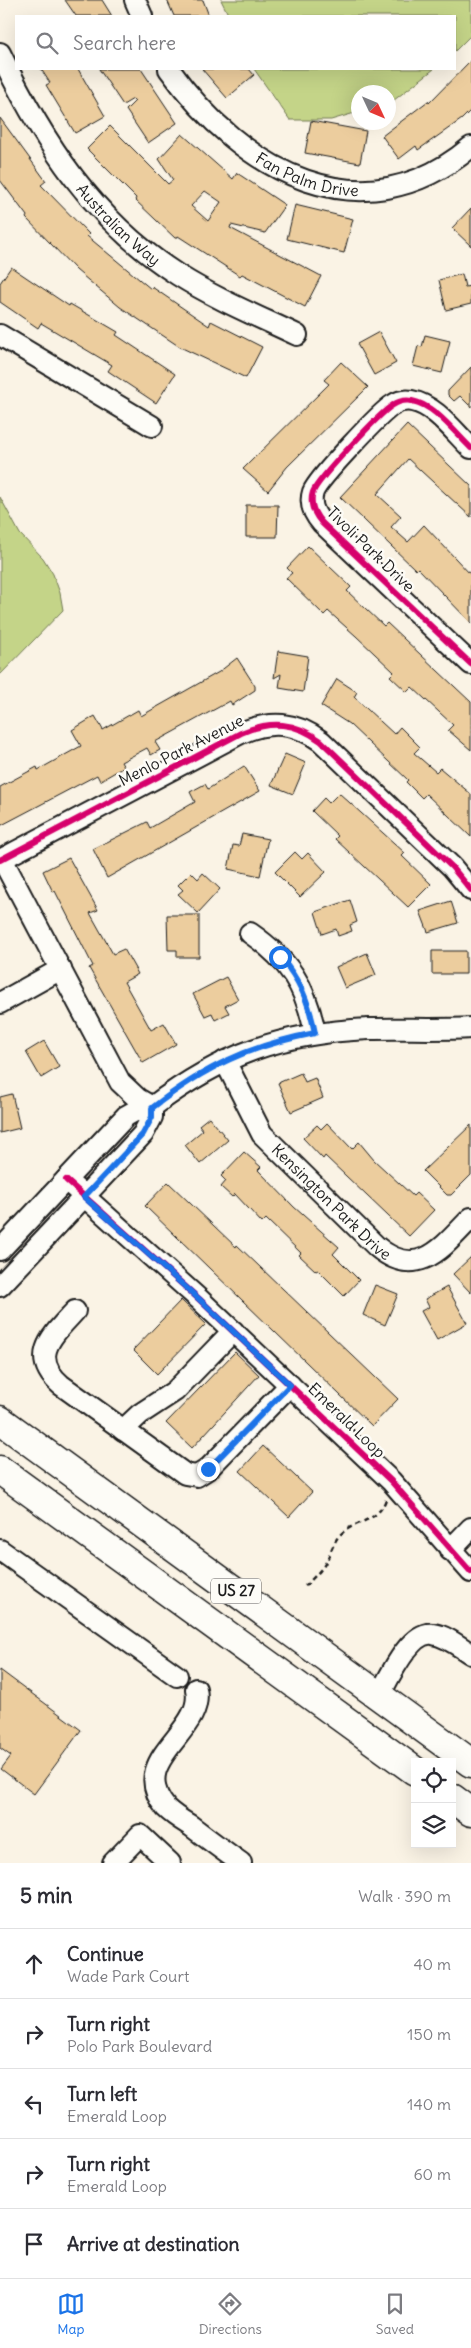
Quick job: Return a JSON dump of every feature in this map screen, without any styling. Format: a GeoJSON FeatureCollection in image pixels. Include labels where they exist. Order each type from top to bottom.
{"type":"FeatureCollection","features":[{"type":"Feature","properties":{"kind":"highway","name":"US 27"},"geometry":{"type":"LineString","coordinates":[[0,1420],[471,1763]]}},
{"type":"Feature","properties":{"kind":"highway","name":"US 27"},"geometry":{"type":"LineString","coordinates":[[0,1470],[411,1768]]}},
{"type":"Feature","properties":{"kind":"highway"},"geometry":{"type":"LineString","coordinates":[[456,1801],[471,1812]]}},
{"type":"Feature","properties":{"kind":"street"},"geometry":{"type":"LineString","coordinates":[[135,0],[142,15]]}},
{"type":"Feature","properties":{"kind":"street","name":"Australian Way"},"geometry":{"type":"LineString","coordinates":[[0,53],[24,103],[50,146],[79,185],[112,221],[144,249],[185,279],[228,303],[297,335]]}},
{"type":"Feature","properties":{"kind":"street","name":"Fan Palm Drive"},"geometry":{"type":"LineString","coordinates":[[170,70],[198,104],[236,141],[282,172],[312,184],[359,192],[389,189],[417,181],[441,169],[471,147]]}},
{"type":"Feature","properties":{"kind":"street"},"geometry":{"type":"LineString","coordinates":[[0,334],[152,426]]}},
{"type":"Feature","properties":{"kind":"street","name":"Tivoli Park Drive"},"geometry":{"type":"LineString","coordinates":[[471,448],[426,406],[410,400],[402,401],[387,409],[322,477],[316,485],[311,501],[312,508],[322,522],[471,664]]}},
{"type":"Feature","properties":{"kind":"street","name":"Menlo Park Avenue"},"geometry":{"type":"LineString","coordinates":[[152,1108],[138,1100],[125,1088],[1,859],[241,733],[277,723],[301,729],[321,741],[452,867],[471,890]]}},
{"type":"Feature","properties":{"kind":"street"},"geometry":{"type":"LineString","coordinates":[[250,933],[280,957],[297,978],[308,1001],[315,1033]]}},
{"type":"Feature","properties":{"kind":"street"},"geometry":{"type":"LineString","coordinates":[[0,1003],[61,969]]}},
{"type":"Feature","properties":{"kind":"street"},"geometry":{"type":"LineString","coordinates":[[0,1250],[126,1116],[134,1111],[152,1108],[188,1081],[225,1061],[275,1041],[315,1033],[370,1029],[471,1028]]}},
{"type":"Feature","properties":{"kind":"street","name":"Kensington Park Drive"},"geometry":{"type":"LineString","coordinates":[[225,1061],[262,1134],[377,1248],[390,1257],[409,1262],[428,1258],[445,1245],[471,1218]]}},
{"type":"Feature","properties":{"kind":"street"},"geometry":{"type":"LineString","coordinates":[[125,1088],[128,1098],[126,1116]]}},
{"type":"Feature","properties":{"kind":"street"},"geometry":{"type":"LineString","coordinates":[[3,1278],[84,1197],[143,1134],[152,1117],[152,1108]]}},
{"type":"Feature","properties":{"kind":"street","name":"Emerald Loop"},"geometry":{"type":"LineString","coordinates":[[66,1180],[233,1331],[391,1481],[471,1572]]}},
{"type":"Feature","properties":{"kind":"street","name":"Emerald Loop"},"geometry":{"type":"LineString","coordinates":[[74,1311],[46,1344],[45,1357],[48,1370],[61,1385],[185,1474],[197,1476],[208,1469],[290,1385]]}},
{"type":"Feature","properties":{"kind":"street"},"geometry":{"type":"LineString","coordinates":[[123,1430],[140,1414],[175,1391],[233,1331]]}},
{"type":"Feature","properties":{"kind":"street"},"geometry":{"type":"LineString","coordinates":[[450,1550],[471,1528]]}},
{"type":"Feature","properties":{"kind":"street"},"geometry":{"type":"LineString","coordinates":[[0,1550],[177,1676]]}},
{"type":"Feature","properties":{"kind":"street"},"geometry":{"type":"LineString","coordinates":[[379,1696],[409,1645],[417,1638],[431,1633],[444,1637],[471,1654]]}},
{"type":"Feature","properties":{"kind":"street"},"geometry":{"type":"LineString","coordinates":[[196,1689],[198,1699],[195,1711],[160,1760],[155,1774],[156,1794],[168,1809],[241,1863]]}},
{"type":"Feature","properties":{"kind":"street"},"geometry":{"type":"LineString","coordinates":[[113,1863],[140,1835],[170,1863]]}},
{"type":"Feature","properties":{"kind":"path"},"geometry":{"type":"LineString","coordinates":[[305,1586],[323,1567],[338,1538],[353,1525],[374,1516],[383,1509],[391,1481]]}},
{"type":"Feature","properties":{"kind":"green space"},"geometry":{"type":"Polygon","coordinates":[[[221,0],[471,0],[471,35],[456,50],[456,15],[228,15],[221,0]]]}},
{"type":"Feature","properties":{"kind":"green space"},"geometry":{"type":"Polygon","coordinates":[[[255,70],[433,70],[396,99],[396,85],[351,85],[351,114],[331,120],[290,120],[255,70]]]}},
{"type":"Feature","properties":{"kind":"green space"},"geometry":{"type":"Polygon","coordinates":[[[0,497],[20,534],[43,558],[53,574],[60,593],[63,610],[0,675],[0,497]]]}},
{"type":"Feature","properties":{"kind":"building"},"geometry":{"type":"Polygon","coordinates":[[[65,0],[102,0],[111,15],[75,15],[65,0]]]}},
{"type":"Feature","properties":{"kind":"building"},"geometry":{"type":"Polygon","coordinates":[[[167,0],[203,0],[209,15],[174,15],[167,0]]]}},
{"type":"Feature","properties":{"kind":"building"},"geometry":{"type":"Polygon","coordinates":[[[471,60],[471,110],[462,119],[418,150],[416,146],[399,159],[382,136],[390,130],[396,130],[396,125],[428,101],[429,103],[471,60]]]}},
{"type":"Feature","properties":{"kind":"building"},"geometry":{"type":"Polygon","coordinates":[[[42,70],[79,70],[105,116],[75,133],[46,85],[50,83],[42,70]]]}},
{"type":"Feature","properties":{"kind":"building"},"geometry":{"type":"Polygon","coordinates":[[[100,70],[142,70],[177,123],[148,143],[126,110],[135,101],[133,99],[123,105],[100,70]]]}},
{"type":"Feature","properties":{"kind":"building"},"geometry":{"type":"Polygon","coordinates":[[[203,70],[250,70],[254,75],[227,98],[203,70]]]}},
{"type":"Feature","properties":{"kind":"building"},"geometry":{"type":"Polygon","coordinates":[[[0,118],[46,181],[41,185],[89,234],[87,236],[151,289],[152,287],[209,326],[211,321],[262,347],[246,378],[180,347],[120,307],[76,270],[26,218],[27,216],[0,180],[0,118]]]}},
{"type":"Feature","properties":{"kind":"building"},"geometry":{"type":"Polygon","coordinates":[[[311,121],[351,128],[351,130],[366,131],[360,163],[305,153],[311,121]]]}},
{"type":"Feature","properties":{"kind":"building"},"geometry":{"type":"Polygon","coordinates":[[[110,126],[168,184],[173,180],[159,159],[182,134],[233,179],[237,173],[285,205],[265,233],[231,225],[230,228],[321,276],[305,307],[242,274],[240,276],[178,236],[176,239],[135,200],[136,198],[87,149],[110,126]],[[205,191],[191,206],[208,221],[221,202],[205,191]]]}},
{"type":"Feature","properties":{"kind":"building"},"geometry":{"type":"Polygon","coordinates":[[[295,205],[353,219],[344,253],[287,239],[295,205]]]}},
{"type":"Feature","properties":{"kind":"building"},"geometry":{"type":"Polygon","coordinates":[[[471,208],[471,246],[452,228],[471,208]]]}},
{"type":"Feature","properties":{"kind":"building"},"geometry":{"type":"Polygon","coordinates":[[[11,267],[69,306],[70,304],[118,332],[116,335],[175,374],[156,403],[108,371],[112,365],[41,323],[38,328],[0,302],[0,283],[11,267]]]}},
{"type":"Feature","properties":{"kind":"building"},"geometry":{"type":"Polygon","coordinates":[[[462,274],[465,287],[471,286],[471,304],[446,310],[439,280],[462,274]]]}},
{"type":"Feature","properties":{"kind":"building"},"geometry":{"type":"Polygon","coordinates":[[[379,332],[396,363],[374,375],[357,344],[379,332]]]}},
{"type":"Feature","properties":{"kind":"building"},"geometry":{"type":"Polygon","coordinates":[[[425,335],[450,341],[442,373],[413,366],[418,346],[422,347],[425,335]]]}},
{"type":"Feature","properties":{"kind":"building"},"geometry":{"type":"Polygon","coordinates":[[[341,362],[368,387],[287,467],[268,491],[243,469],[329,384],[324,380],[341,362]]]}},
{"type":"Feature","properties":{"kind":"building"},"geometry":{"type":"Polygon","coordinates":[[[471,367],[471,407],[460,396],[454,401],[448,395],[448,391],[471,367]]]}},
{"type":"Feature","properties":{"kind":"building"},"geometry":{"type":"Polygon","coordinates":[[[407,425],[471,486],[471,517],[408,459],[377,494],[401,516],[391,527],[408,542],[424,525],[471,575],[471,623],[418,568],[416,570],[340,497],[407,425]]]}},
{"type":"Feature","properties":{"kind":"building"},"geometry":{"type":"Polygon","coordinates":[[[246,505],[278,505],[277,537],[246,537],[246,505]]]}},
{"type":"Feature","properties":{"kind":"building"},"geometry":{"type":"Polygon","coordinates":[[[308,546],[351,587],[347,591],[384,626],[387,623],[471,702],[471,750],[448,730],[453,725],[412,687],[407,692],[390,676],[394,672],[356,636],[328,611],[324,615],[286,578],[292,573],[287,568],[308,546]]]}},
{"type":"Feature","properties":{"kind":"building"},"geometry":{"type":"Polygon","coordinates":[[[278,651],[308,656],[303,692],[279,688],[281,674],[274,678],[278,651]]]}},
{"type":"Feature","properties":{"kind":"building"},"geometry":{"type":"Polygon","coordinates":[[[237,658],[255,686],[255,690],[232,705],[230,701],[155,742],[160,750],[151,755],[147,748],[121,762],[124,767],[100,781],[97,775],[0,826],[0,787],[37,767],[38,770],[81,746],[72,730],[95,716],[103,730],[138,710],[141,716],[219,672],[237,658]]]}},
{"type":"Feature","properties":{"kind":"building"},"geometry":{"type":"Polygon","coordinates":[[[337,679],[357,692],[354,697],[394,734],[400,727],[420,747],[414,753],[436,772],[440,768],[471,794],[471,837],[426,794],[422,798],[406,782],[408,780],[349,724],[321,706],[337,679]]]}},
{"type":"Feature","properties":{"kind":"building"},"geometry":{"type":"Polygon","coordinates":[[[285,754],[306,763],[293,794],[271,785],[285,754]]]}},
{"type":"Feature","properties":{"kind":"building"},"geometry":{"type":"Polygon","coordinates":[[[244,766],[260,791],[107,878],[93,849],[147,822],[150,828],[195,802],[190,792],[205,784],[208,789],[244,766]]]}},
{"type":"Feature","properties":{"kind":"building"},"geometry":{"type":"Polygon","coordinates":[[[339,793],[405,853],[402,856],[431,884],[408,907],[335,839],[338,836],[312,811],[324,798],[329,803],[339,793]]]}},
{"type":"Feature","properties":{"kind":"building"},"geometry":{"type":"Polygon","coordinates":[[[242,834],[268,839],[260,876],[228,869],[233,845],[239,846],[242,834]]]}},
{"type":"Feature","properties":{"kind":"building"},"geometry":{"type":"Polygon","coordinates":[[[295,852],[302,859],[308,853],[326,872],[300,897],[275,872],[295,852]]]}},
{"type":"Feature","properties":{"kind":"building"},"geometry":{"type":"Polygon","coordinates":[[[69,858],[98,910],[90,913],[113,954],[124,949],[138,974],[124,982],[151,1030],[164,1023],[176,1044],[143,1063],[89,968],[93,966],[43,871],[69,858]]]}},
{"type":"Feature","properties":{"kind":"building"},"geometry":{"type":"Polygon","coordinates":[[[191,872],[198,879],[203,873],[220,889],[198,913],[178,894],[183,890],[178,885],[191,872]]]}},
{"type":"Feature","properties":{"kind":"building"},"geometry":{"type":"Polygon","coordinates":[[[350,900],[357,922],[350,925],[352,931],[338,936],[336,929],[322,934],[315,912],[350,900]]]}},
{"type":"Feature","properties":{"kind":"building"},"geometry":{"type":"Polygon","coordinates":[[[451,901],[458,923],[428,932],[420,911],[451,901]]]}},
{"type":"Feature","properties":{"kind":"building"},"geometry":{"type":"Polygon","coordinates":[[[167,915],[199,915],[199,957],[177,957],[177,950],[168,950],[167,915]]]}},
{"type":"Feature","properties":{"kind":"building"},"geometry":{"type":"Polygon","coordinates":[[[432,951],[466,951],[466,974],[432,974],[432,951]]]}},
{"type":"Feature","properties":{"kind":"building"},"geometry":{"type":"Polygon","coordinates":[[[367,953],[376,975],[345,988],[336,967],[367,953]]]}},
{"type":"Feature","properties":{"kind":"building"},"geometry":{"type":"Polygon","coordinates":[[[226,977],[238,999],[225,1006],[229,1013],[215,1020],[212,1013],[205,1016],[193,994],[226,977]]]}},
{"type":"Feature","properties":{"kind":"building"},"geometry":{"type":"Polygon","coordinates":[[[44,1041],[59,1067],[41,1078],[26,1052],[44,1041]]]}},
{"type":"Feature","properties":{"kind":"building"},"geometry":{"type":"Polygon","coordinates":[[[301,1073],[305,1082],[315,1078],[323,1098],[291,1112],[278,1083],[301,1073]]]}},
{"type":"Feature","properties":{"kind":"building"},"geometry":{"type":"Polygon","coordinates":[[[12,1094],[20,1128],[0,1133],[0,1097],[12,1094]]]}},
{"type":"Feature","properties":{"kind":"building"},"geometry":{"type":"Polygon","coordinates":[[[209,1117],[228,1140],[200,1164],[185,1145],[203,1130],[199,1125],[209,1117]]]}},
{"type":"Feature","properties":{"kind":"building"},"geometry":{"type":"Polygon","coordinates":[[[327,1123],[352,1149],[359,1142],[374,1160],[413,1196],[416,1193],[434,1210],[409,1236],[325,1156],[323,1159],[303,1138],[317,1125],[321,1129],[327,1123]]]}},
{"type":"Feature","properties":{"kind":"building"},"geometry":{"type":"Polygon","coordinates":[[[471,1125],[471,1175],[451,1195],[447,1195],[423,1171],[471,1125]]]}},
{"type":"Feature","properties":{"kind":"building"},"geometry":{"type":"Polygon","coordinates":[[[244,1152],[261,1167],[258,1170],[294,1207],[339,1247],[333,1254],[359,1280],[344,1296],[318,1270],[316,1271],[299,1255],[301,1253],[266,1219],[262,1223],[235,1194],[232,1197],[221,1187],[226,1181],[221,1176],[244,1152]]]}},
{"type":"Feature","properties":{"kind":"building"},"geometry":{"type":"Polygon","coordinates":[[[168,1182],[236,1247],[237,1245],[398,1399],[372,1426],[145,1206],[168,1182]]]}},
{"type":"Feature","properties":{"kind":"building"},"geometry":{"type":"Polygon","coordinates":[[[471,1257],[471,1293],[453,1274],[471,1257]]]}},
{"type":"Feature","properties":{"kind":"building"},"geometry":{"type":"Polygon","coordinates":[[[375,1285],[398,1294],[385,1325],[363,1315],[375,1285]]]}},
{"type":"Feature","properties":{"kind":"building"},"geometry":{"type":"Polygon","coordinates":[[[447,1287],[467,1323],[437,1340],[421,1311],[429,1307],[425,1299],[447,1287]]]}},
{"type":"Feature","properties":{"kind":"building"},"geometry":{"type":"Polygon","coordinates":[[[181,1300],[206,1324],[157,1374],[133,1350],[181,1300]]]}},
{"type":"Feature","properties":{"kind":"building"},"geometry":{"type":"Polygon","coordinates":[[[235,1352],[259,1375],[192,1448],[166,1423],[235,1352]]]}},
{"type":"Feature","properties":{"kind":"building"},"geometry":{"type":"Polygon","coordinates":[[[263,1446],[312,1492],[289,1517],[240,1471],[263,1446]]]}},
{"type":"Feature","properties":{"kind":"building"},"geometry":{"type":"Polygon","coordinates":[[[0,1670],[81,1730],[34,1794],[1,1769],[11,1756],[0,1748],[0,1670]]]}},
{"type":"Feature","properties":{"kind":"cycle path"},"geometry":{"type":"LineString","coordinates":[[471,448],[444,420],[429,408],[412,401],[400,402],[386,410],[350,446],[317,485],[313,492],[312,501],[315,512],[322,523],[471,664]]}},
{"type":"Feature","properties":{"kind":"cycle path"},"geometry":{"type":"LineString","coordinates":[[0,860],[241,733],[262,726],[282,725],[302,730],[321,741],[452,867],[471,890]]}},
{"type":"Feature","properties":{"kind":"cycle path"},"geometry":{"type":"LineString","coordinates":[[66,1180],[199,1299],[391,1481],[471,1572]]}},
{"type":"Feature","properties":{"kind":"route"},"geometry":{"type":"LineString","coordinates":[[208,1469],[290,1385],[184,1285],[84,1197],[143,1134],[152,1117],[152,1108],[172,1092],[206,1070],[241,1053],[275,1041],[315,1033],[308,1001],[303,990],[297,978],[280,957]]}}]}
